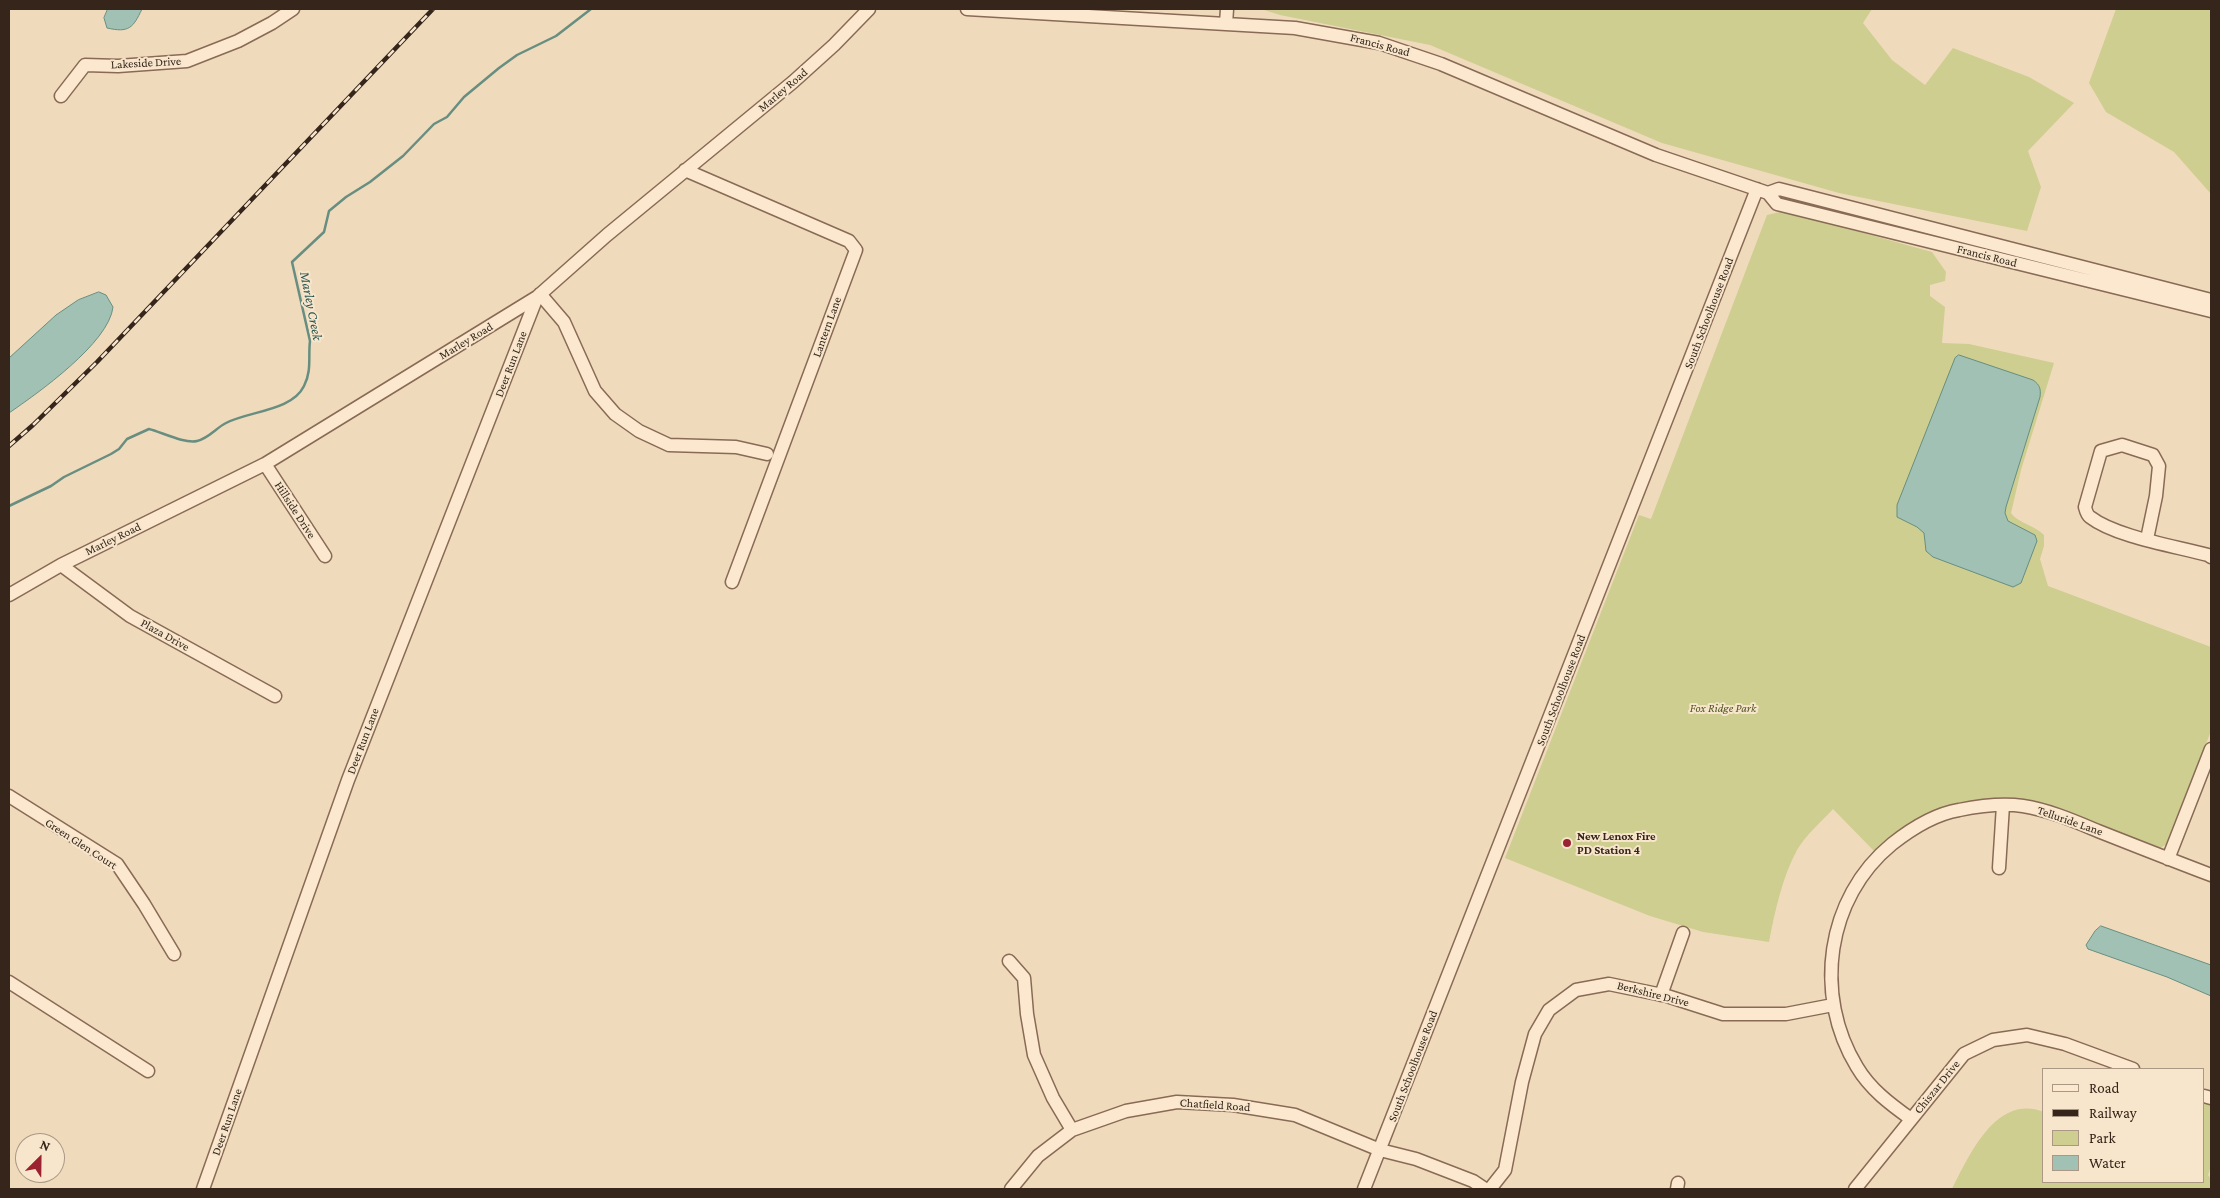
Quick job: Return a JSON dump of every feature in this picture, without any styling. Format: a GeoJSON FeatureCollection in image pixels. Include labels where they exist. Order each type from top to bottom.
{"type":"FeatureCollection","features":[{"type":"Feature","properties":{"kind":"street","name":"Lakeside Drive"},"geometry":{"type":"LineString","coordinates":[[61,96],[85,65],[118,66],[187,61],[238,41],[272,23],[293,9]]}},
{"type":"Feature","properties":{"kind":"street","name":"Marley Road"},"geometry":{"type":"LineString","coordinates":[[9,595],[61,565],[265,464],[538,296],[685,170],[793,82],[834,45],[869,9]]}},
{"type":"Feature","properties":{"kind":"street","name":"Francis Road"},"geometry":{"type":"LineString","coordinates":[[967,9],[1295,28],[1338,34],[1379,43],[1418,55],[1639,148],[1763,191],[1779,189],[2211,300]]}},
{"type":"Feature","properties":{"kind":"street"},"geometry":{"type":"LineString","coordinates":[[1226,24],[1227,9]]}},
{"type":"Feature","properties":{"kind":"street","name":"Lantern Lane"},"geometry":{"type":"LineString","coordinates":[[685,170],[849,240],[856,250],[732,582]]}},
{"type":"Feature","properties":{"kind":"street","name":"Francis Road"},"geometry":{"type":"LineString","coordinates":[[1763,191],[1777,204],[2211,311]]}},
{"type":"Feature","properties":{"kind":"street","name":"South Schoolhouse Road"},"geometry":{"type":"LineString","coordinates":[[1364,1189],[1763,191]]}},
{"type":"Feature","properties":{"kind":"street"},"geometry":{"type":"LineString","coordinates":[[538,296],[564,322],[595,391],[615,414],[639,431],[669,445],[736,447],[767,454]]}},
{"type":"Feature","properties":{"kind":"street","name":"Deer Run Lane"},"geometry":{"type":"LineString","coordinates":[[203,1189],[348,780],[538,296]]}},
{"type":"Feature","properties":{"kind":"street"},"geometry":{"type":"LineString","coordinates":[[2147,539],[2156,496],[2159,466],[2153,456],[2122,446],[2101,451],[2085,507],[2088,516],[2110,528],[2147,539],[2211,557]]}},
{"type":"Feature","properties":{"kind":"street","name":"Hillside Drive"},"geometry":{"type":"LineString","coordinates":[[265,464],[325,556]]}},
{"type":"Feature","properties":{"kind":"street","name":"Plaza Drive"},"geometry":{"type":"LineString","coordinates":[[61,565],[130,616],[275,696]]}},
{"type":"Feature","properties":{"kind":"street"},"geometry":{"type":"LineString","coordinates":[[2168,858],[2211,749]]}},
{"type":"Feature","properties":{"kind":"street","name":"Green Glen Court"},"geometry":{"type":"LineString","coordinates":[[9,796],[117,864],[174,954]]}},
{"type":"Feature","properties":{"kind":"street"},"geometry":{"type":"LineString","coordinates":[[1999,868],[2003,806]]}},
{"type":"Feature","properties":{"kind":"street","name":"Telluride Lane"},"geometry":{"type":"LineString","coordinates":[[1911,1119],[1888,1102],[1871,1086],[1857,1067],[1845,1043],[1833,1005],[1830,969],[1838,927],[1853,890],[1872,863],[1897,840],[1915,827],[1935,817],[1957,810],[2003,806],[2038,809],[2066,818],[2211,875]]}},
{"type":"Feature","properties":{"kind":"street"},"geometry":{"type":"LineString","coordinates":[[1661,995],[1683,933]]}},
{"type":"Feature","properties":{"kind":"street"},"geometry":{"type":"LineString","coordinates":[[1009,961],[1024,978],[1027,1014],[1034,1056],[1053,1098],[1072,1130]]}},
{"type":"Feature","properties":{"kind":"street"},"geometry":{"type":"LineString","coordinates":[[9,982],[148,1071]]}},
{"type":"Feature","properties":{"kind":"street","name":"Berkshire Drive"},"geometry":{"type":"LineString","coordinates":[[1490,1189],[1505,1170],[1522,1082],[1535,1034],[1549,1010],[1576,990],[1609,984],[1661,995],[1723,1014],[1786,1014],[1833,1005]]}},
{"type":"Feature","properties":{"kind":"street","name":"Chiszar Drive"},"geometry":{"type":"LineString","coordinates":[[1855,1189],[1964,1054],[1994,1040],[2028,1035],[2065,1044],[2130,1068]]}},
{"type":"Feature","properties":{"kind":"street","name":"Chatfield Road"},"geometry":{"type":"LineString","coordinates":[[1011,1189],[1038,1156],[1072,1130],[1126,1111],[1177,1102],[1233,1104],[1295,1115],[1380,1150]]}},
{"type":"Feature","properties":{"kind":"street"},"geometry":{"type":"LineString","coordinates":[[1380,1150],[1416,1158],[1473,1181],[1485,1189]]}},
{"type":"Feature","properties":{"kind":"green space"},"geometry":{"type":"Polygon","coordinates":[[[1261,9],[1872,9],[1863,23],[1892,60],[1925,85],[1953,48],[2029,77],[2074,103],[2028,151],[2041,187],[2027,231],[1839,193],[1662,143],[1430,45],[1280,15],[1261,9]]]}},
{"type":"Feature","properties":{"kind":"green space"},"geometry":{"type":"Polygon","coordinates":[[[2116,9],[2211,9],[2211,194],[2174,152],[2106,112],[2089,83],[2116,9]]]}},
{"type":"Feature","properties":{"kind":"green space","name":"Fox Ridge Park"},"geometry":{"type":"Polygon","coordinates":[[[1784,211],[1932,252],[1946,272],[1945,281],[1930,285],[1930,296],[1945,307],[1942,343],[1969,344],[2054,363],[2021,470],[2011,513],[2044,535],[2044,546],[2040,559],[2048,586],[2211,647],[2211,731],[2167,844],[2160,848],[2037,802],[1991,800],[1970,802],[1930,814],[1892,836],[1874,851],[1833,809],[1797,850],[1787,872],[1780,895],[1769,942],[1703,932],[1650,916],[1505,858],[1639,515],[1651,519],[1767,215],[1784,211]]]}},
{"type":"Feature","properties":{"kind":"green space"},"geometry":{"type":"Polygon","coordinates":[[[2205,1102],[2211,1105],[2211,1166],[2208,1175],[2211,1179],[2211,1189],[1952,1189],[1967,1160],[1986,1131],[1998,1119],[2012,1111],[2027,1108],[2042,1112],[2042,1183],[2205,1183],[2205,1102]]]}},
{"type":"Feature","properties":{"kind":"water"},"geometry":{"type":"Polygon","coordinates":[[[108,9],[142,9],[133,25],[120,30],[107,28],[104,18],[108,9]]]}},
{"type":"Feature","properties":{"kind":"water"},"geometry":{"type":"Polygon","coordinates":[[[99,292],[106,295],[113,307],[109,321],[99,336],[86,351],[54,380],[9,413],[9,358],[56,315],[78,300],[99,292]]]}},
{"type":"Feature","properties":{"kind":"water"},"geometry":{"type":"Polygon","coordinates":[[[1959,355],[2033,380],[2039,385],[2040,389],[2040,397],[2005,513],[2008,521],[2035,535],[2037,541],[2021,583],[2013,587],[1933,557],[1926,551],[1924,533],[1917,527],[1897,517],[1897,505],[1955,358],[1959,355]]]}},
{"type":"Feature","properties":{"kind":"water"},"geometry":{"type":"Polygon","coordinates":[[[2101,926],[2211,965],[2211,996],[2167,977],[2088,949],[2086,945],[2095,931],[2101,926]]]}},
{"type":"Feature","properties":{"kind":"waterway","name":"Marley Creek"},"geometry":{"type":"LineString","coordinates":[[9,506],[111,454],[119,449],[127,439],[149,429],[180,439],[197,441],[235,419],[280,406],[290,401],[304,386],[308,375],[310,341],[292,262],[324,232],[329,211],[403,156],[434,124],[447,117],[464,97],[499,68],[517,55],[556,36],[591,9]]}},
{"type":"Feature","properties":{"kind":"railway"},"geometry":{"type":"LineString","coordinates":[[9,446],[97,362],[433,9]]}},
{"type":"Feature","properties":{"kind":"place","name":"New Lenox Fire PD Station 4"},"geometry":{"type":"Point","coordinates":[1567,843]}}]}
